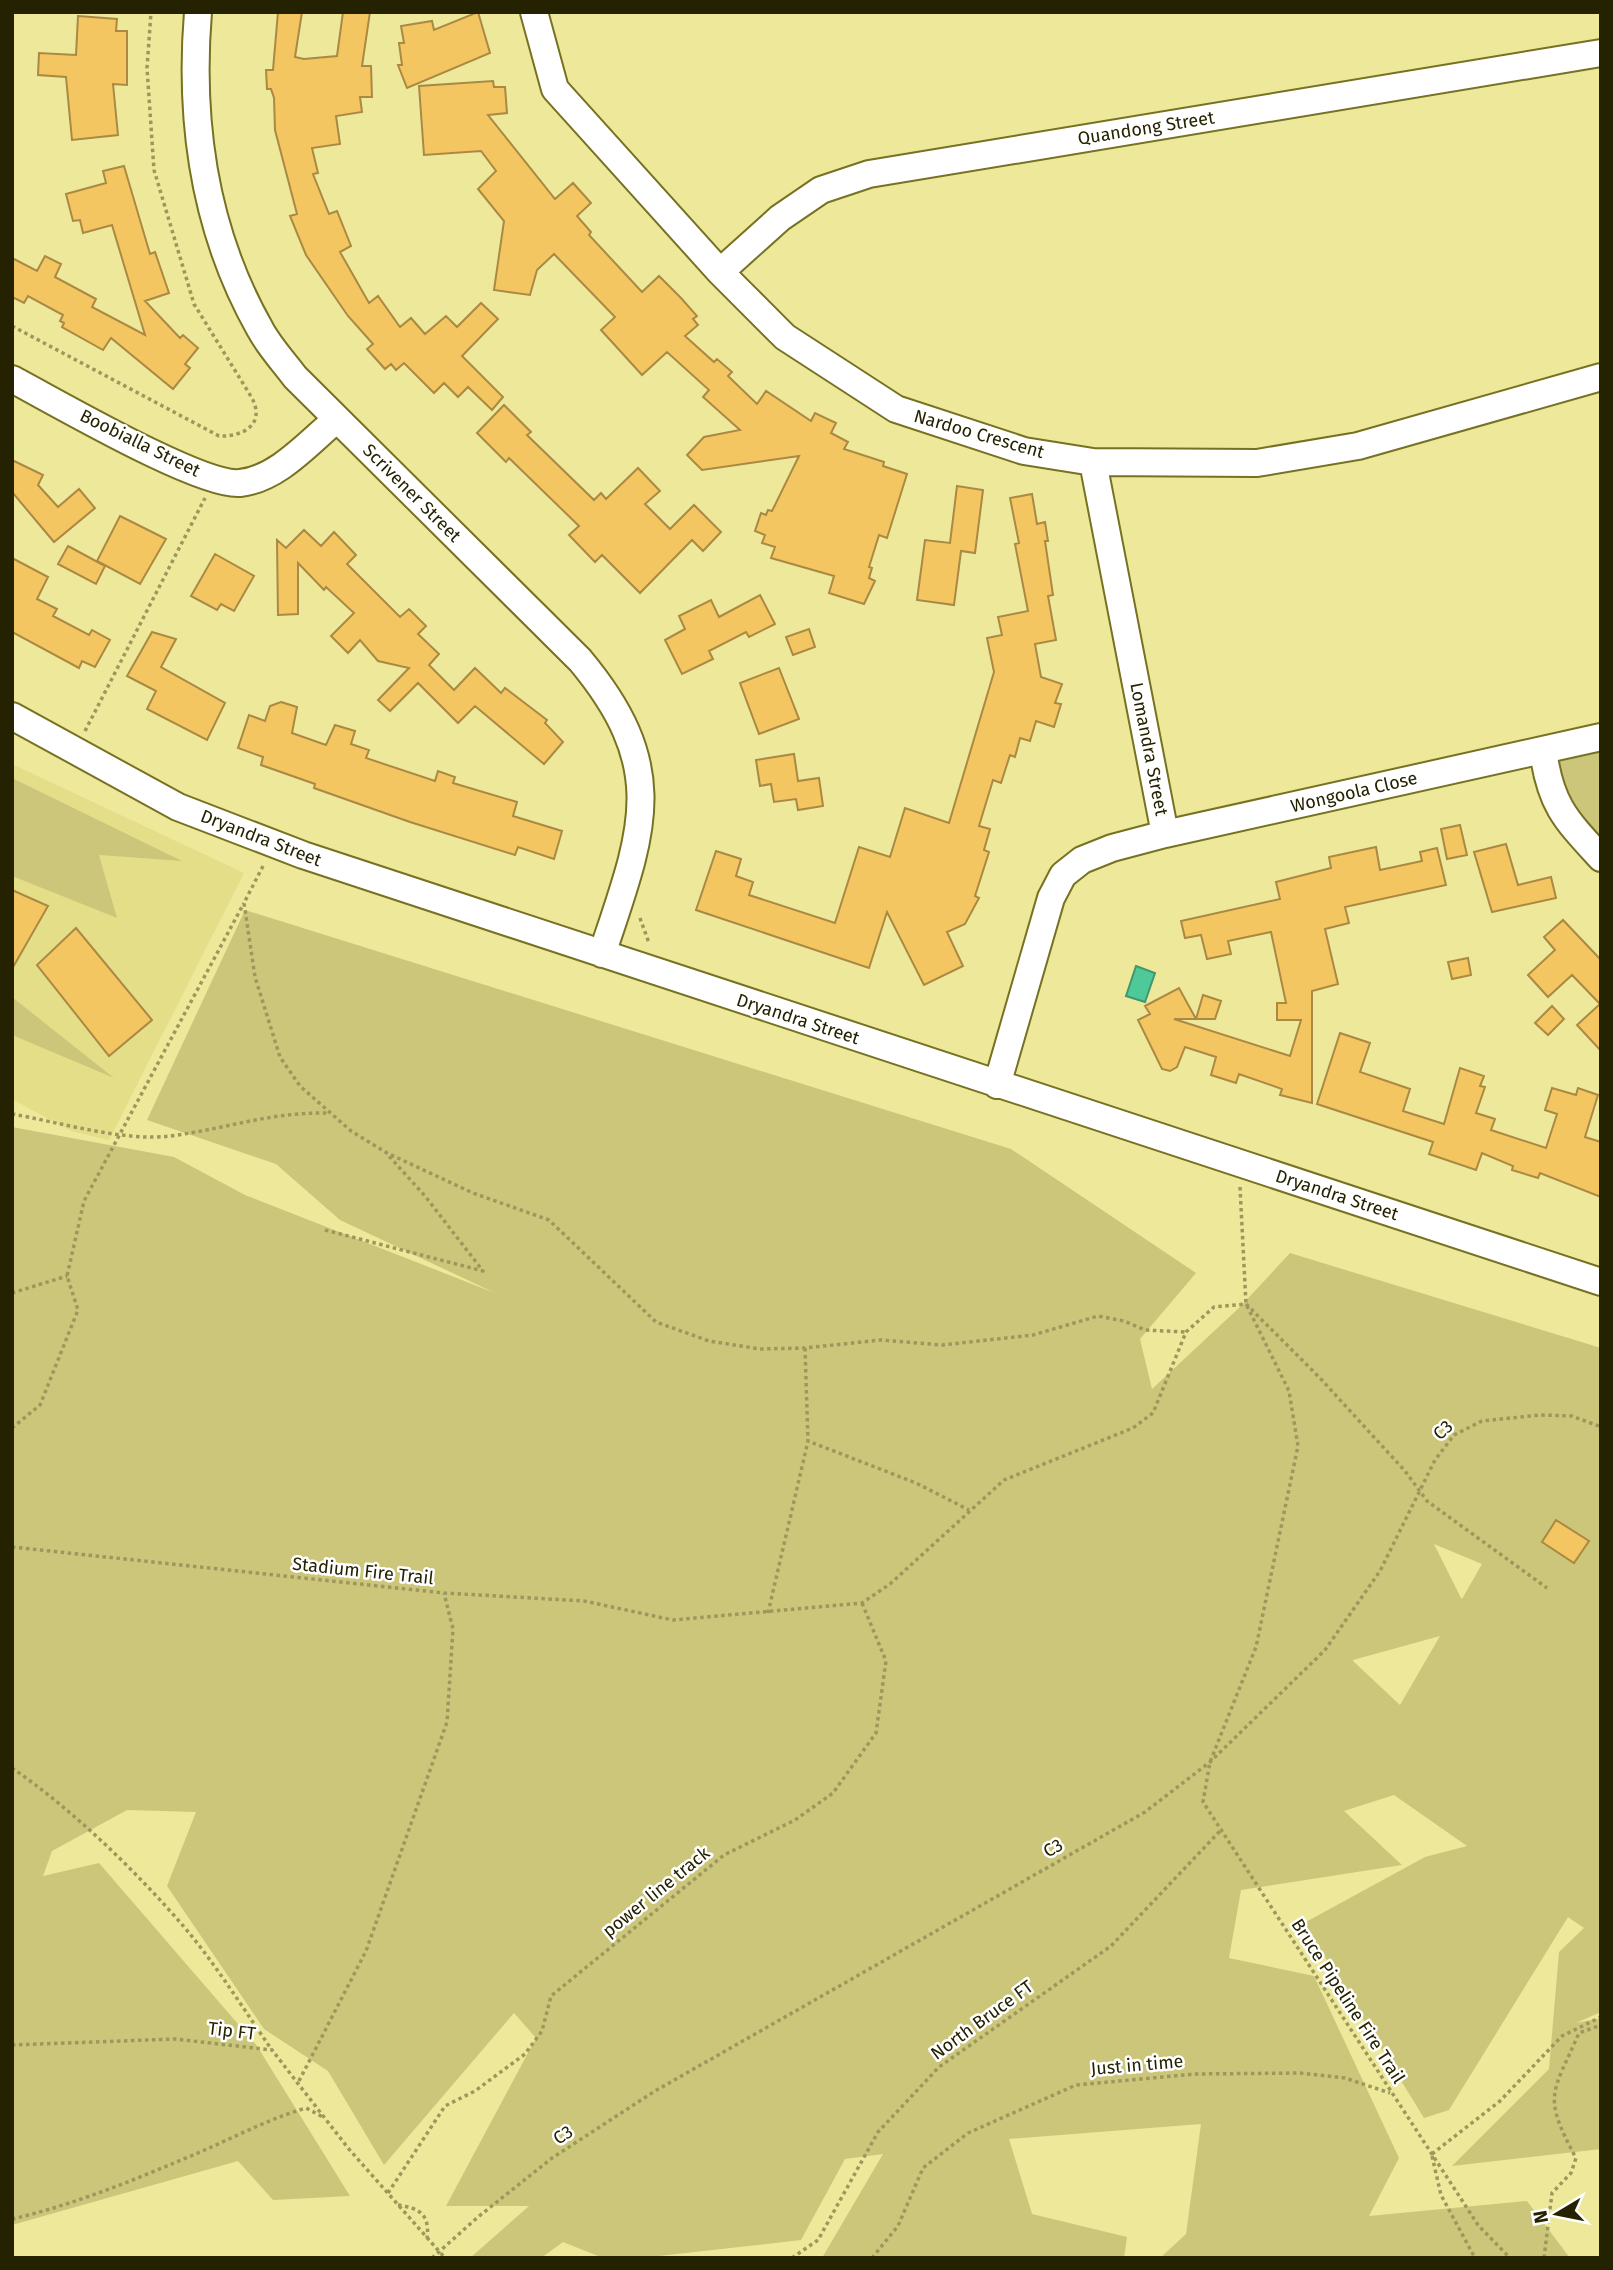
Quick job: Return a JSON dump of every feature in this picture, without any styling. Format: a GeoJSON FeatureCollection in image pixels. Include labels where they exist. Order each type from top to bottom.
{"type":"FeatureCollection","features":[{"type":"Feature","properties":{"kind":"street","name":"Scrivener Street"},"geometry":{"type":"LineString","coordinates":[[198,12],[194,56],[196,110],[213,222],[233,276],[261,331],[295,377],[580,660],[608,693],[630,733],[640,772],[636,852],[602,954]]}},
{"type":"Feature","properties":{"kind":"street","name":"Nardoo Crescent"},"geometry":{"type":"LineString","coordinates":[[534,12],[555,89],[720,272],[785,337],[896,409],[1024,451],[1093,462],[1257,463],[1358,446],[1601,377]]}},
{"type":"Feature","properties":{"kind":"street","name":"Quandong Street"},"geometry":{"type":"LineString","coordinates":[[720,272],[780,218],[821,190],[869,174],[1601,53]]}},
{"type":"Feature","properties":{"kind":"street","name":"Boobialla Street"},"geometry":{"type":"LineString","coordinates":[[12,379],[166,459],[210,478],[240,483],[281,466],[337,419]]}},
{"type":"Feature","properties":{"kind":"street","name":"Lomandra Street"},"geometry":{"type":"LineString","coordinates":[[997,1085],[1051,898],[1063,875],[1082,860],[1165,834],[1093,462]]}},
{"type":"Feature","properties":{"kind":"street","name":"Dryandra Street"},"geometry":{"type":"LineString","coordinates":[[12,716],[178,807],[273,844],[1601,1282]]}},
{"type":"Feature","properties":{"kind":"street","name":"Wongoola Close"},"geometry":{"type":"LineString","coordinates":[[1165,834],[1601,737]]}},
{"type":"Feature","properties":{"kind":"street"},"geometry":{"type":"LineString","coordinates":[[1543,750],[1554,800],[1568,822],[1601,858]]}},
{"type":"Feature","properties":{"kind":"path"},"geometry":{"type":"LineString","coordinates":[[12,326],[219,436],[241,434],[248,430],[256,415],[252,398],[194,304],[154,170],[148,80],[149,13]]}},
{"type":"Feature","properties":{"kind":"path"},"geometry":{"type":"LineString","coordinates":[[82,736],[204,499],[210,478]]}},
{"type":"Feature","properties":{"kind":"path"},"geometry":{"type":"LineString","coordinates":[[12,1428],[40,1405],[66,1346],[78,1310],[67,1276],[84,1201],[244,904],[273,844]]}},
{"type":"Feature","properties":{"kind":"path"},"geometry":{"type":"LineString","coordinates":[[244,904],[255,977],[280,1057],[300,1086],[351,1131],[387,1153],[473,1193],[549,1220],[656,1322],[709,1341],[760,1349],[805,1348],[881,1340],[942,1345],[1033,1335],[1098,1316],[1124,1321],[1145,1330],[1186,1332]]}},
{"type":"Feature","properties":{"kind":"path"},"geometry":{"type":"LineString","coordinates":[[12,1114],[121,1136],[169,1136],[237,1121],[297,1112],[330,1113]]}},
{"type":"Feature","properties":{"kind":"path"},"geometry":{"type":"LineString","coordinates":[[325,1230],[483,1271],[425,1196],[387,1153]]}},
{"type":"Feature","properties":{"kind":"path"},"geometry":{"type":"LineString","coordinates":[[1239,1164],[1246,1304],[1328,1387],[1405,1471],[1419,1492],[1490,1549],[1546,1588]]}},
{"type":"Feature","properties":{"kind":"path"},"geometry":{"type":"LineString","coordinates":[[12,1293],[67,1276]]}},
{"type":"Feature","properties":{"kind":"path"},"geometry":{"type":"LineString","coordinates":[[444,1593],[584,1601],[673,1620],[862,1604],[890,1584],[1004,1480],[1133,1428],[1153,1413],[1186,1332],[1214,1307],[1246,1304]]}},
{"type":"Feature","properties":{"kind":"path","name":"Bruce Pipeline Fire Trail"},"geometry":{"type":"LineString","coordinates":[[1246,1304],[1289,1391],[1298,1446],[1256,1647],[1210,1762],[1203,1802],[1432,2154],[1441,2195],[1475,2258]]}},
{"type":"Feature","properties":{"kind":"path"},"geometry":{"type":"LineString","coordinates":[[768,1613],[808,1441],[805,1348]]}},
{"type":"Feature","properties":{"kind":"path","name":"C3"},"geometry":{"type":"LineString","coordinates":[[432,2258],[552,2158],[655,2091],[1145,1812],[1210,1762],[1325,1650],[1380,1571],[1447,1442],[1472,1424],[1540,1415],[1572,1416],[1601,1427]]}},
{"type":"Feature","properties":{"kind":"path"},"geometry":{"type":"LineString","coordinates":[[808,1441],[916,1483],[970,1510]]}},
{"type":"Feature","properties":{"kind":"path","name":"Stadium Fire Trail"},"geometry":{"type":"LineString","coordinates":[[12,1547],[444,1593],[453,1629],[447,1722],[366,1951],[299,2081]]}},
{"type":"Feature","properties":{"kind":"path","name":"power line track"},"geometry":{"type":"LineString","coordinates":[[388,2193],[445,2106],[475,2091],[525,2054],[542,2031],[551,1996],[724,1855],[795,1820],[833,1793],[876,1733],[886,1661],[862,1604]]}},
{"type":"Feature","properties":{"kind":"path"},"geometry":{"type":"LineString","coordinates":[[12,1768],[44,1790],[105,1846],[185,1929],[272,2050]]}},
{"type":"Feature","properties":{"kind":"path","name":"North Bruce FT"},"geometry":{"type":"LineString","coordinates":[[794,2257],[818,2240],[878,2132],[939,2067],[1111,1946],[1220,1831]]}},
{"type":"Feature","properties":{"kind":"path"},"geometry":{"type":"LineString","coordinates":[[1510,2258],[1478,2225],[1432,2154],[1500,2101],[1562,2036],[1601,2017]]}},
{"type":"Feature","properties":{"kind":"path"},"geometry":{"type":"LineString","coordinates":[[1544,2258],[1552,2193],[1571,2173],[1576,2158],[1556,2118],[1551,2097],[1579,2033],[1601,2025]]}},
{"type":"Feature","properties":{"kind":"path","name":"Tip FT"},"geometry":{"type":"LineString","coordinates":[[12,2045],[175,2039],[272,2050],[299,2081],[325,2118],[445,2258]]}},
{"type":"Feature","properties":{"kind":"path","name":"Just in time"},"geometry":{"type":"LineString","coordinates":[[872,2258],[898,2226],[923,2168],[968,2133],[1076,2085],[1195,2074],[1300,2073],[1345,2077],[1392,2094]]}},
{"type":"Feature","properties":{"kind":"path"},"geometry":{"type":"LineString","coordinates":[[12,2219],[80,2198],[182,2160],[271,2118],[306,2108],[325,2118]]}},
{"type":"Feature","properties":{"kind":"path"},"geometry":{"type":"LineString","coordinates":[[398,2204],[416,2207],[424,2215],[429,2223],[427,2238]]}},
{"type":"Feature","properties":{"kind":"path"},"geometry":{"type":"LineString","coordinates":[[774,2258],[794,2257]]}},
{"type":"Feature","properties":{"kind":"shaded area"},"geometry":{"type":"Polygon","coordinates":[[[1601,737],[1601,858],[1543,750],[1601,737]]]}},
{"type":"Feature","properties":{"kind":"shaded area"},"geometry":{"type":"Polygon","coordinates":[[[12,764],[244,873],[109,1140],[71,1131],[12,1099],[12,764]]]}},
{"type":"Feature","properties":{"kind":"shaded area"},"geometry":{"type":"Polygon","coordinates":[[[12,778],[182,861],[99,855],[117,918],[12,876],[12,778]]]}},
{"type":"Feature","properties":{"kind":"shaded area"},"geometry":{"type":"Polygon","coordinates":[[[245,910],[1011,1149],[1196,1273],[1140,1339],[1152,1389],[1240,1307],[1290,1253],[1601,1348],[1601,2012],[1576,2023],[1601,2018],[1601,2149],[1452,2166],[1549,2069],[1559,1952],[1584,1928],[1568,1917],[1449,2110],[1424,2118],[1304,1923],[1425,1857],[1467,1846],[1394,1795],[1344,1811],[1402,1865],[1241,1890],[1229,1958],[1314,1976],[1399,2158],[1369,2216],[1527,2201],[1570,2258],[1160,2258],[1186,2234],[1201,2124],[1009,2139],[1032,2214],[1127,2237],[1124,2258],[822,2258],[883,2154],[845,2159],[801,2240],[641,2258],[603,2258],[563,2242],[541,2258],[470,2258],[529,2206],[446,2206],[536,2038],[514,2013],[384,2165],[328,2071],[264,2029],[167,1886],[196,1812],[127,1810],[52,1851],[43,1876],[99,1863],[257,2046],[350,2196],[273,2200],[238,2161],[12,2225],[12,1127],[174,1157],[245,1195],[495,1293],[340,1220],[276,1164],[147,1120],[245,910]],[[1434,1544],[1461,1598],[1462,1599],[1482,1564],[1434,1544]],[[1440,1636],[1353,1660],[1353,1661],[1400,1705],[1440,1636]]]}},
{"type":"Feature","properties":{"kind":"shaded area"},"geometry":{"type":"Polygon","coordinates":[[[1136,966],[1155,973],[1145,1002],[1126,996],[1136,966]]]}},
{"type":"Feature","properties":{"kind":"shaded area"},"geometry":{"type":"Polygon","coordinates":[[[12,997],[114,1078],[12,1035],[12,997]]]}},
{"type":"Feature","properties":{"kind":"building"},"geometry":{"type":"Polygon","coordinates":[[[278,12],[302,12],[295,57],[304,59],[337,56],[343,12],[370,12],[362,66],[371,66],[372,97],[360,97],[362,112],[336,116],[340,144],[312,148],[318,173],[313,174],[329,214],[337,211],[351,246],[340,252],[369,303],[378,296],[400,327],[411,318],[425,334],[446,316],[457,327],[481,303],[498,319],[462,356],[503,397],[492,410],[468,387],[458,397],[444,383],[434,393],[404,363],[396,370],[391,364],[385,369],[367,349],[373,344],[348,316],[306,255],[290,216],[297,214],[275,130],[274,98],[271,89],[267,89],[266,70],[273,70],[278,12]]]}},
{"type":"Feature","properties":{"kind":"building"},"geometry":{"type":"Polygon","coordinates":[[[478,12],[490,53],[407,88],[398,65],[402,65],[399,43],[404,43],[401,26],[432,21],[434,30],[478,12]]]}},
{"type":"Feature","properties":{"kind":"building"},"geometry":{"type":"Polygon","coordinates":[[[78,16],[117,19],[116,31],[127,31],[127,85],[113,84],[118,135],[72,140],[66,77],[38,75],[39,53],[76,55],[78,16]]]}},
{"type":"Feature","properties":{"kind":"building"},"geometry":{"type":"Polygon","coordinates":[[[493,81],[494,87],[505,87],[507,113],[488,115],[555,199],[573,183],[591,203],[577,216],[591,232],[589,235],[642,292],[659,276],[681,298],[697,316],[693,319],[698,325],[685,336],[714,362],[717,359],[732,372],[728,376],[757,404],[766,391],[811,421],[815,413],[836,423],[831,433],[848,442],[844,449],[884,462],[883,466],[907,474],[887,538],[879,535],[869,567],[872,568],[869,578],[875,581],[864,604],[829,593],[834,576],[771,558],[775,547],[762,543],[765,535],[755,531],[761,513],[766,515],[768,510],[772,511],[799,456],[702,470],[687,455],[704,437],[740,430],[703,397],[709,390],[667,352],[642,375],[601,330],[615,317],[554,254],[537,270],[530,295],[494,290],[504,221],[478,189],[496,171],[481,151],[424,155],[419,86],[493,81]]]}},
{"type":"Feature","properties":{"kind":"building"},"geometry":{"type":"Polygon","coordinates":[[[124,166],[150,254],[155,252],[169,293],[145,301],[180,338],[183,335],[198,348],[185,364],[190,368],[173,389],[111,338],[103,350],[62,327],[64,323],[60,321],[63,315],[28,296],[24,303],[12,297],[12,258],[37,271],[45,256],[61,264],[55,277],[96,299],[92,307],[145,335],[112,225],[83,233],[80,220],[73,221],[66,194],[106,183],[103,171],[124,166]]]}},
{"type":"Feature","properties":{"kind":"building"},"geometry":{"type":"Polygon","coordinates":[[[504,405],[531,432],[527,435],[594,500],[601,493],[606,499],[638,468],[660,491],[645,504],[670,529],[694,505],[721,532],[703,551],[692,540],[640,593],[602,555],[595,562],[569,535],[579,526],[509,458],[506,462],[477,433],[504,405]]]}},
{"type":"Feature","properties":{"kind":"building"},"geometry":{"type":"Polygon","coordinates":[[[12,460],[43,475],[38,485],[58,507],[79,489],[95,508],[54,542],[12,492],[12,460]]]}},
{"type":"Feature","properties":{"kind":"building"},"geometry":{"type":"Polygon","coordinates":[[[957,486],[983,490],[975,553],[961,551],[954,605],[917,600],[925,540],[950,543],[957,486]]]}},
{"type":"Feature","properties":{"kind":"building"},"geometry":{"type":"Polygon","coordinates":[[[1032,494],[1037,524],[1045,522],[1053,595],[1048,596],[1056,640],[1035,644],[1041,677],[1062,684],[1055,703],[1061,704],[1054,727],[1036,721],[1030,741],[1020,738],[1015,757],[1010,755],[1001,783],[993,780],[979,826],[990,829],[984,850],[989,852],[975,896],[979,898],[965,924],[947,932],[963,966],[924,985],[887,912],[869,968],[696,910],[716,851],[741,859],[736,876],[753,882],[749,895],[835,923],[859,847],[890,857],[905,808],[949,823],[994,672],[987,638],[1002,635],[998,617],[1028,611],[1015,544],[1019,543],[1010,498],[1032,494]]]}},
{"type":"Feature","properties":{"kind":"building"},"geometry":{"type":"Polygon","coordinates":[[[120,516],[166,539],[140,584],[97,561],[120,516]]]}},
{"type":"Feature","properties":{"kind":"building"},"geometry":{"type":"Polygon","coordinates":[[[304,530],[321,546],[334,532],[356,555],[347,564],[400,617],[409,609],[426,626],[418,634],[439,654],[429,665],[454,690],[475,668],[501,693],[505,688],[547,720],[545,723],[563,742],[544,764],[475,706],[458,723],[418,683],[390,711],[378,700],[409,668],[378,661],[360,640],[348,653],[331,636],[354,613],[326,587],[324,590],[298,563],[298,614],[278,615],[277,540],[286,548],[304,530]]]}},
{"type":"Feature","properties":{"kind":"building"},"geometry":{"type":"Polygon","coordinates":[[[68,546],[105,566],[96,584],[58,564],[68,546]]]}},
{"type":"Feature","properties":{"kind":"building"},"geometry":{"type":"Polygon","coordinates":[[[215,554],[254,576],[234,611],[221,604],[217,610],[191,596],[215,554]]]}},
{"type":"Feature","properties":{"kind":"building"},"geometry":{"type":"Polygon","coordinates":[[[12,558],[48,577],[37,599],[57,609],[53,616],[89,635],[92,630],[110,640],[95,667],[82,661],[79,668],[12,632],[12,558]]]}},
{"type":"Feature","properties":{"kind":"building"},"geometry":{"type":"Polygon","coordinates":[[[760,595],[775,624],[749,637],[746,632],[709,651],[713,659],[682,674],[665,640],[685,629],[679,616],[711,600],[719,617],[760,595]]]}},
{"type":"Feature","properties":{"kind":"building"},"geometry":{"type":"Polygon","coordinates":[[[809,629],[815,647],[793,655],[786,637],[809,629]]]}},
{"type":"Feature","properties":{"kind":"building"},"geometry":{"type":"Polygon","coordinates":[[[152,632],[176,639],[161,667],[225,703],[207,740],[147,709],[156,691],[127,676],[152,632]]]}},
{"type":"Feature","properties":{"kind":"building"},"geometry":{"type":"Polygon","coordinates":[[[779,668],[799,719],[759,734],[740,683],[779,668]]]}},
{"type":"Feature","properties":{"kind":"building"},"geometry":{"type":"Polygon","coordinates":[[[281,702],[297,707],[292,733],[326,745],[335,725],[355,731],[351,744],[369,750],[366,758],[435,781],[438,771],[455,777],[453,783],[517,802],[513,816],[562,831],[554,859],[518,847],[515,855],[410,822],[314,788],[315,784],[261,765],[263,757],[238,748],[249,715],[265,721],[270,706],[281,702]]]}},
{"type":"Feature","properties":{"kind":"building"},"geometry":{"type":"Polygon","coordinates":[[[794,754],[798,781],[819,778],[823,806],[798,810],[796,799],[774,802],[771,784],[760,786],[756,760],[794,754]]]}},
{"type":"Feature","properties":{"kind":"building"},"geometry":{"type":"Polygon","coordinates":[[[1460,825],[1467,855],[1447,859],[1441,829],[1460,825]]]}},
{"type":"Feature","properties":{"kind":"building"},"geometry":{"type":"Polygon","coordinates":[[[1506,844],[1518,885],[1551,877],[1556,898],[1492,912],[1474,852],[1506,844]]]}},
{"type":"Feature","properties":{"kind":"building"},"geometry":{"type":"Polygon","coordinates":[[[1376,847],[1380,870],[1422,861],[1420,852],[1437,848],[1446,885],[1345,907],[1349,923],[1325,929],[1338,984],[1312,991],[1312,1103],[1280,1095],[1282,1089],[1239,1074],[1236,1083],[1211,1075],[1216,1057],[1185,1047],[1177,1067],[1170,1071],[1162,1069],[1138,1020],[1150,1014],[1145,1006],[1179,988],[1196,1019],[1174,1019],[1290,1056],[1301,1020],[1277,1020],[1277,1003],[1286,1003],[1271,932],[1228,941],[1231,954],[1207,959],[1201,935],[1185,938],[1181,921],[1280,899],[1276,882],[1331,868],[1329,857],[1376,847]]]}},
{"type":"Feature","properties":{"kind":"building"},"geometry":{"type":"Polygon","coordinates":[[[12,890],[48,906],[12,969],[12,890]]]}},
{"type":"Feature","properties":{"kind":"building"},"geometry":{"type":"Polygon","coordinates":[[[1563,920],[1601,960],[1601,1051],[1577,1025],[1600,1004],[1572,975],[1548,997],[1528,975],[1555,950],[1544,937],[1563,920]]]}},
{"type":"Feature","properties":{"kind":"building"},"geometry":{"type":"Polygon","coordinates":[[[76,928],[152,1020],[109,1056],[37,965],[76,928]]]}},
{"type":"Feature","properties":{"kind":"building"},"geometry":{"type":"Polygon","coordinates":[[[1468,958],[1471,975],[1452,979],[1448,962],[1468,958]]]}},
{"type":"Feature","properties":{"kind":"building"},"geometry":{"type":"Polygon","coordinates":[[[1203,995],[1221,1001],[1215,1019],[1196,1019],[1203,995]]]}},
{"type":"Feature","properties":{"kind":"building"},"geometry":{"type":"Polygon","coordinates":[[[1552,1006],[1564,1019],[1548,1035],[1535,1023],[1552,1006]]]}},
{"type":"Feature","properties":{"kind":"building"},"geometry":{"type":"Polygon","coordinates":[[[1340,1033],[1370,1043],[1360,1072],[1410,1089],[1403,1111],[1444,1124],[1460,1068],[1484,1076],[1480,1086],[1485,1087],[1476,1113],[1495,1119],[1491,1130],[1546,1148],[1557,1114],[1545,1110],[1552,1088],[1576,1095],[1578,1088],[1598,1095],[1585,1137],[1601,1142],[1601,1197],[1540,1173],[1538,1178],[1512,1170],[1513,1166],[1482,1153],[1476,1170],[1429,1154],[1433,1142],[1317,1104],[1340,1033]]]}},
{"type":"Feature","properties":{"kind":"building"},"geometry":{"type":"Polygon","coordinates":[[[1556,1520],[1589,1541],[1574,1563],[1542,1542],[1556,1520]]]}}]}
